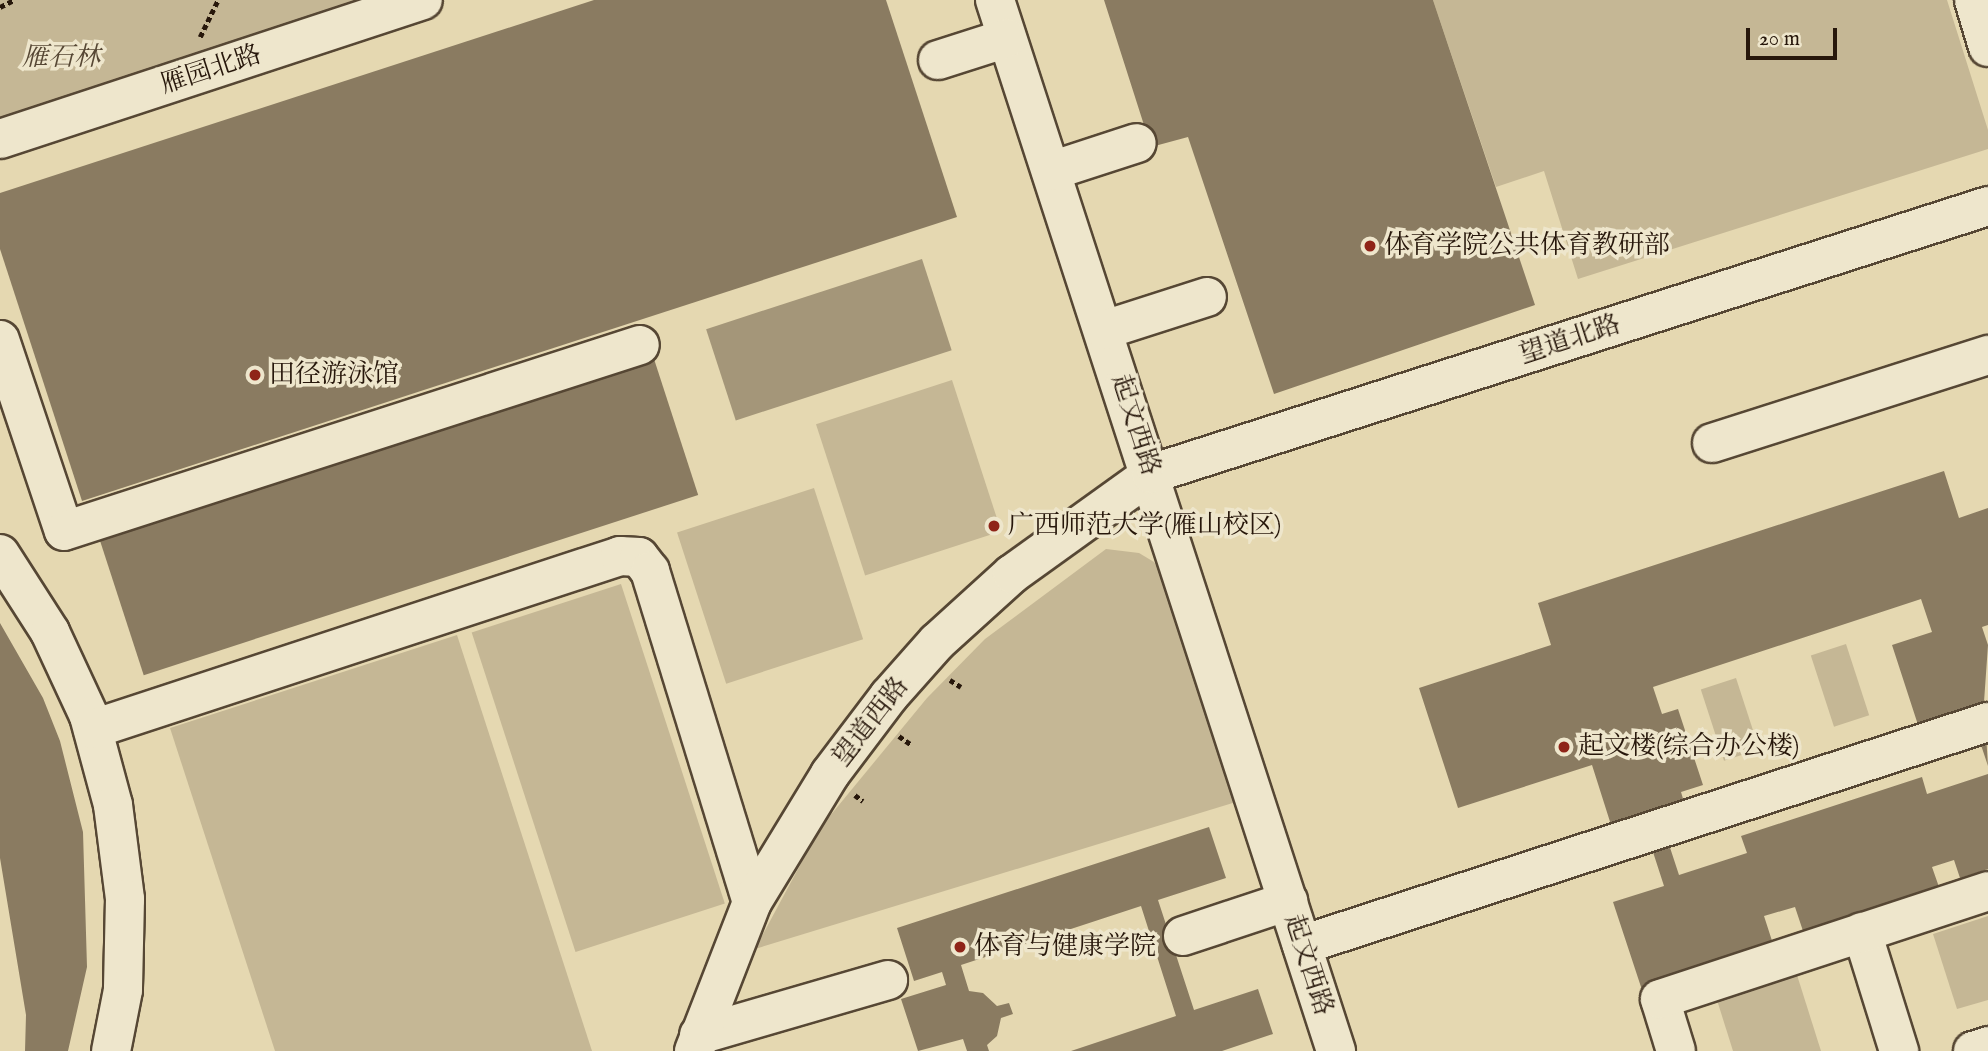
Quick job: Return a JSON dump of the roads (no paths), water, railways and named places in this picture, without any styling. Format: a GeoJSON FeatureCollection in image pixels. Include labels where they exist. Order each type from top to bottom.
{"type":"FeatureCollection","features":[{"type":"Feature","properties":{"kind":"street","name":"雁园北路"},"geometry":{"type":"LineString","coordinates":[[0,139],[423,0]]}},
{"type":"Feature","properties":{"kind":"street","name":"起文西路"},"geometry":{"type":"LineString","coordinates":[[995,0],[1151,474],[1336,1051]]}},
{"type":"Feature","properties":{"kind":"street"},"geometry":{"type":"LineString","coordinates":[[1974,0],[1988,47]]}},
{"type":"Feature","properties":{"kind":"street"},"geometry":{"type":"LineString","coordinates":[[938,60],[1007,38]]}},
{"type":"Feature","properties":{"kind":"street"},"geometry":{"type":"LineString","coordinates":[[1051,171],[1137,143]]}},
{"type":"Feature","properties":{"kind":"street","name":"望道北路"},"geometry":{"type":"LineString","coordinates":[[1151,474],[1988,206]]}},
{"type":"Feature","properties":{"kind":"street"},"geometry":{"type":"LineString","coordinates":[[1104,330],[1207,297]]}},
{"type":"Feature","properties":{"kind":"street"},"geometry":{"type":"LineString","coordinates":[[0,340],[9,398],[64,531],[640,345]]}},
{"type":"Feature","properties":{"kind":"street"},"geometry":{"type":"LineString","coordinates":[[1712,443],[1988,355]]}},
{"type":"Feature","properties":{"kind":"street","name":"望道西路"},"geometry":{"type":"LineString","coordinates":[[696,1043],[752,902],[830,774],[919,661],[1012,574],[1151,474]]}},
{"type":"Feature","properties":{"kind":"street"},"geometry":{"type":"LineString","coordinates":[[0,554],[50,632],[93,729],[113,805],[125,899],[123,990],[111,1051]]}},
{"type":"Feature","properties":{"kind":"street"},"geometry":{"type":"LineString","coordinates":[[93,729],[620,555],[639,557],[650,571],[752,902]]}},
{"type":"Feature","properties":{"kind":"street"},"geometry":{"type":"LineString","coordinates":[[1302,945],[1988,722]]}},
{"type":"Feature","properties":{"kind":"street"},"geometry":{"type":"LineString","coordinates":[[1676,1051],[1661,999],[1988,891]]}},
{"type":"Feature","properties":{"kind":"street"},"geometry":{"type":"LineString","coordinates":[[1183,936],[1288,901]]}},
{"type":"Feature","properties":{"kind":"street"},"geometry":{"type":"LineString","coordinates":[[1862,932],[1899,1051]]}},
{"type":"Feature","properties":{"kind":"street"},"geometry":{"type":"LineString","coordinates":[[696,1043],[888,980]]}},
{"type":"Feature","properties":{"kind":"street"},"geometry":{"type":"LineString","coordinates":[[1973,1051],[1988,1046]]}},
{"type":"Feature","properties":{"kind":"place","name":"体育学院公共体育教研部"},"geometry":{"type":"Point","coordinates":[1370,246]}},
{"type":"Feature","properties":{"kind":"place","name":"田径游泳馆"},"geometry":{"type":"Point","coordinates":[255,375]}},
{"type":"Feature","properties":{"kind":"place","name":"广西师范大学(雁山校区)"},"geometry":{"type":"Point","coordinates":[994,526]}},
{"type":"Feature","properties":{"kind":"place","name":"起文楼(综合办公楼)"},"geometry":{"type":"Point","coordinates":[1564,747]}},
{"type":"Feature","properties":{"kind":"place","name":"体育与健康学院"},"geometry":{"type":"Point","coordinates":[960,947]}},
{"type":"Feature","properties":{"kind":"park label","name":"雁石林"},"geometry":{"type":"Point","coordinates":[61,58]}}]}
